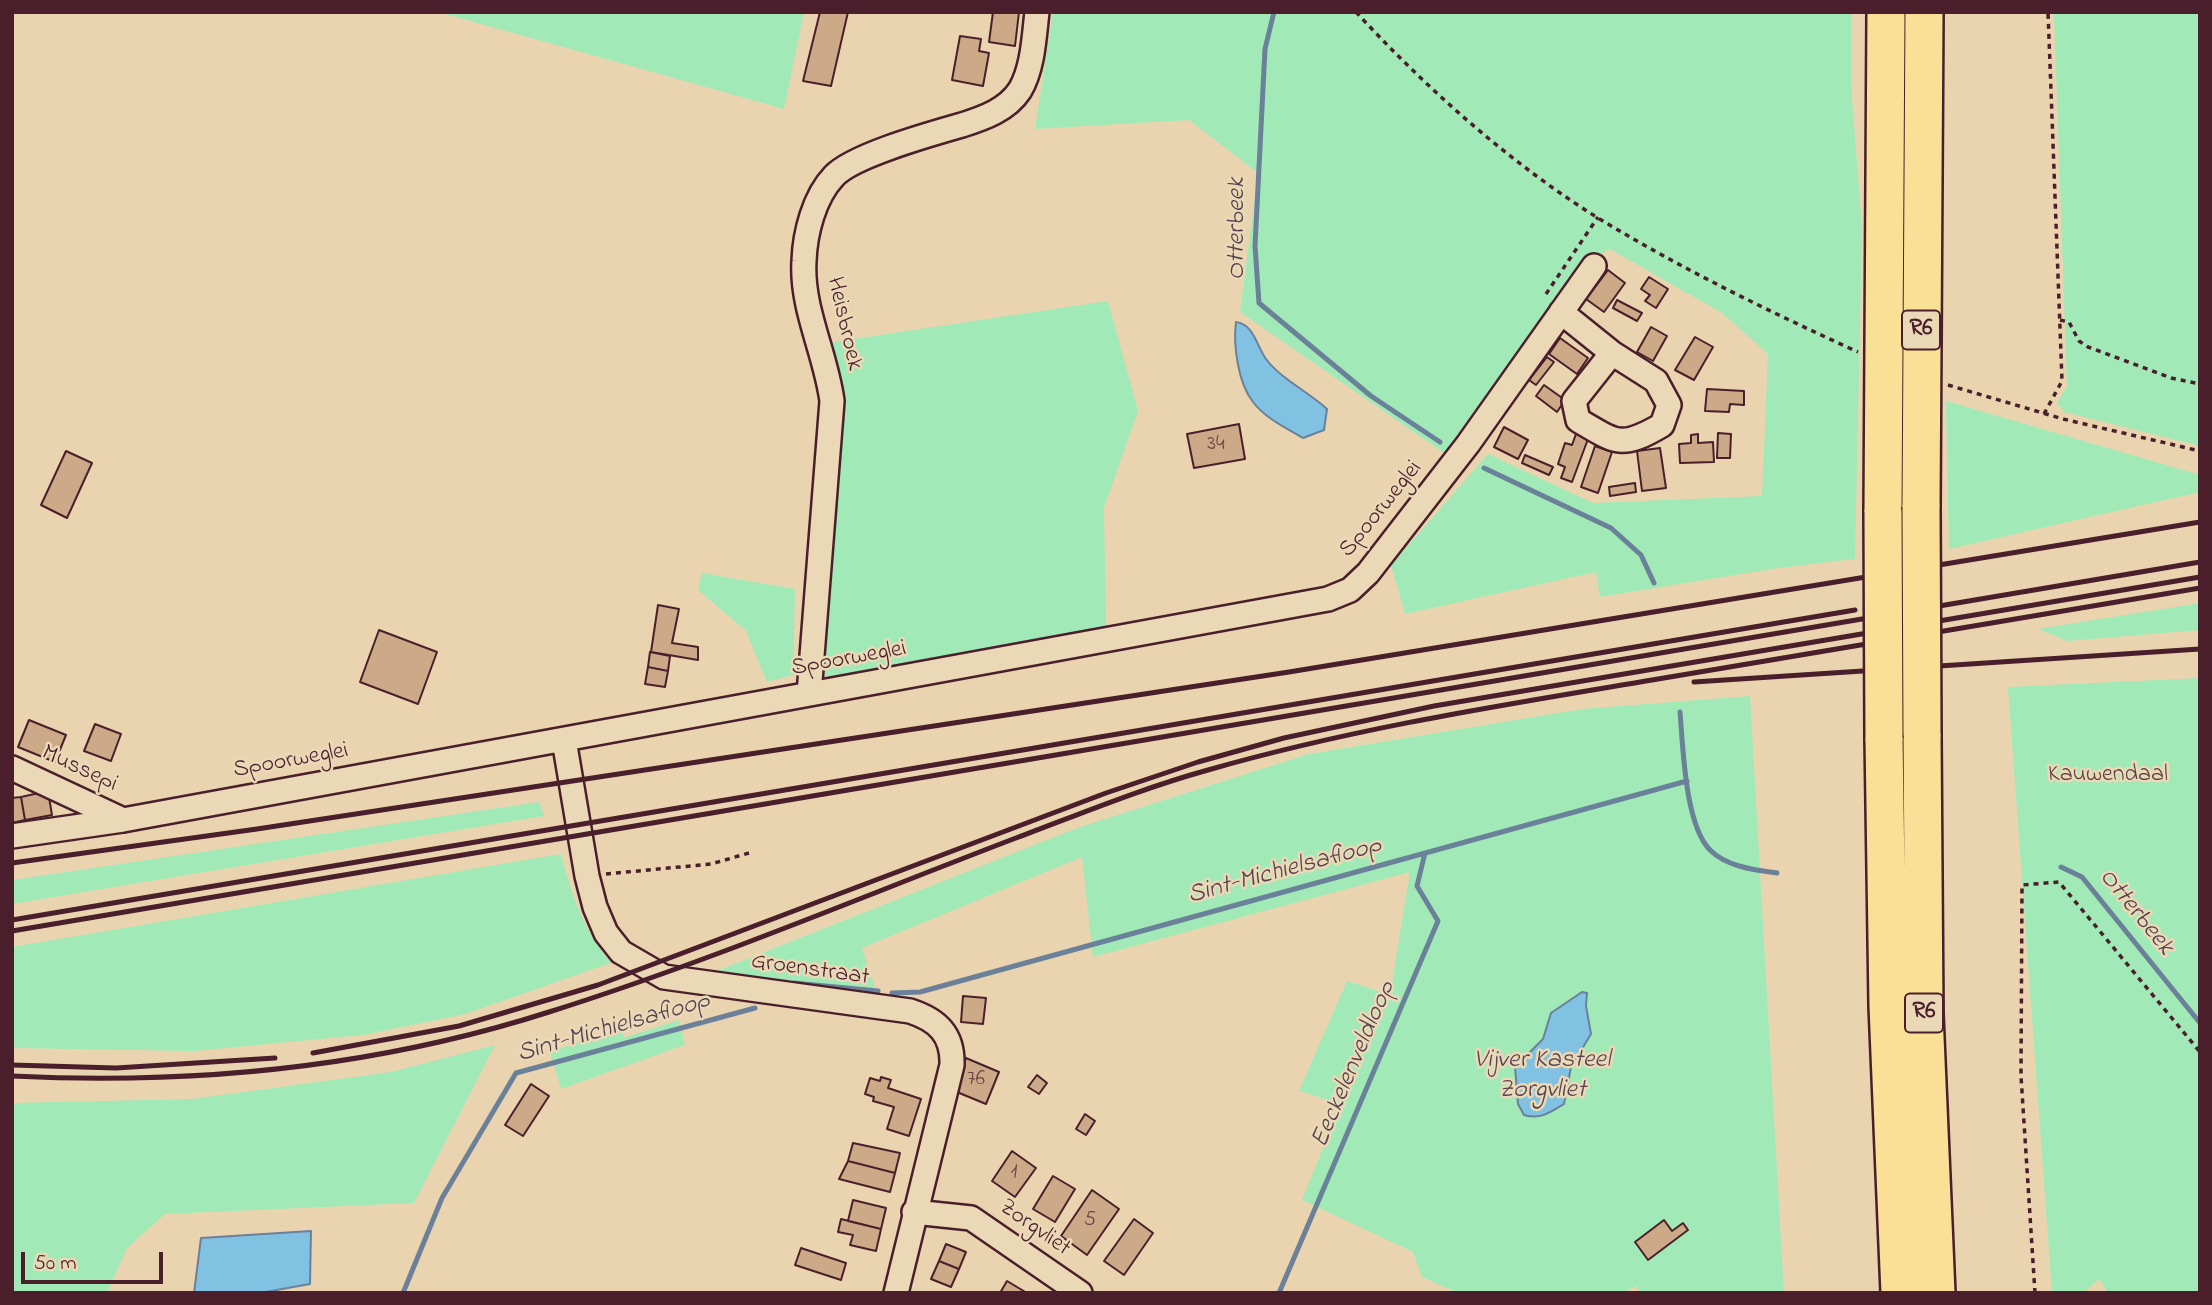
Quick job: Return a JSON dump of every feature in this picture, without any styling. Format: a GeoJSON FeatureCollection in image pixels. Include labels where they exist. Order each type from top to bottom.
{"type":"FeatureCollection","features":[{"type":"Feature","properties":{"kind":"highway","name":"R6"},"geometry":{"type":"LineString","coordinates":[[1886,12],[1884,738],[1889,1020],[1900,1293]]}},
{"type":"Feature","properties":{"kind":"highway","name":"R6"},"geometry":{"type":"LineString","coordinates":[[1924,12],[1921,508],[1924,1014],[1936,1293]]}},
{"type":"Feature","properties":{"kind":"street","name":"Heisbroek"},"geometry":{"type":"LineString","coordinates":[[809,694],[832,401],[829,377],[806,297],[804,261],[808,229],[821,194],[835,175],[857,161],[976,120],[1007,106],[1021,88],[1031,59],[1037,12]]}},
{"type":"Feature","properties":{"kind":"street","name":"Spoorweglei"},"geometry":{"type":"LineString","coordinates":[[12,836],[123,820],[1035,655],[1328,599],[1349,590],[1368,573],[1460,455],[1594,266]]}},
{"type":"Feature","properties":{"kind":"street"},"geometry":{"type":"LineString","coordinates":[[1561,312],[1612,353]]}},
{"type":"Feature","properties":{"kind":"street","name":"Groenstraat"},"geometry":{"type":"LineString","coordinates":[[564,740],[587,876],[603,924],[621,952],[664,977],[910,1011],[932,1019],[940,1027],[952,1048],[952,1065],[896,1293]]}},
{"type":"Feature","properties":{"kind":"street","name":"Mussepi"},"geometry":{"type":"LineString","coordinates":[[12,768],[123,820]]}},
{"type":"Feature","properties":{"kind":"street","name":"Zorgvliet"},"geometry":{"type":"LineString","coordinates":[[914,1212],[971,1218],[1080,1293]]}},
{"type":"Feature","properties":{"kind":"path"},"geometry":{"type":"LineString","coordinates":[[1356,12],[1449,102],[1589,212],[1746,301],[1860,352]]}},
{"type":"Feature","properties":{"kind":"path"},"geometry":{"type":"LineString","coordinates":[[2044,414],[2062,381],[2048,12]]}},
{"type":"Feature","properties":{"kind":"path"},"geometry":{"type":"LineString","coordinates":[[2060,320],[2069,321],[2079,341],[2088,347],[2171,378],[2200,384]]}},
{"type":"Feature","properties":{"kind":"path"},"geometry":{"type":"LineString","coordinates":[[1947,384],[2044,414],[2200,451]]}},
{"type":"Feature","properties":{"kind":"path"},"geometry":{"type":"LineString","coordinates":[[587,876],[711,864],[749,853]]}},
{"type":"Feature","properties":{"kind":"path"},"geometry":{"type":"LineString","coordinates":[[2035,1293],[2021,1076],[2022,885],[2059,882],[2200,1052]]}},
{"type":"Feature","properties":{"kind":"green space"},"geometry":{"type":"Polygon","coordinates":[[[438,12],[804,12],[784,109],[438,12]]]}},
{"type":"Feature","properties":{"kind":"green space"},"geometry":{"type":"Polygon","coordinates":[[[1053,12],[1851,12],[1851,84],[1862,229],[1855,559],[1778,568],[1600,597],[1596,572],[1405,614],[1391,565],[1488,454],[1593,503],[1762,496],[1768,354],[1722,313],[1610,249],[1581,264],[1444,453],[1240,312],[1258,173],[1189,120],[1035,129],[1053,12]]]}},
{"type":"Feature","properties":{"kind":"green space"},"geometry":{"type":"Polygon","coordinates":[[[2054,12],[2200,12],[2200,446],[2064,412],[2057,403],[2067,386],[2054,12]]]}},
{"type":"Feature","properties":{"kind":"green space"},"geometry":{"type":"Polygon","coordinates":[[[1108,301],[1138,411],[1104,508],[1106,627],[833,683],[820,671],[844,423],[833,342],[1108,301]]]}},
{"type":"Feature","properties":{"kind":"green space"},"geometry":{"type":"Polygon","coordinates":[[[1946,401],[2200,475],[2200,492],[1949,549],[1946,401]]]}},
{"type":"Feature","properties":{"kind":"green space"},"geometry":{"type":"Polygon","coordinates":[[[702,573],[795,589],[793,675],[767,682],[746,631],[698,590],[702,573]]]}},
{"type":"Feature","properties":{"kind":"green space"},"geometry":{"type":"Polygon","coordinates":[[[2200,603],[2200,630],[2067,641],[2038,629],[2200,603]]]}},
{"type":"Feature","properties":{"kind":"green space","name":"Kauwendaal"},"geometry":{"type":"Polygon","coordinates":[[[2200,678],[2200,1293],[2108,1293],[2099,1279],[2083,1293],[2052,1293],[2008,687],[2200,678]]]}},
{"type":"Feature","properties":{"kind":"green space"},"geometry":{"type":"Polygon","coordinates":[[[1750,696],[1784,1293],[1641,1293],[1636,1286],[1623,1293],[1458,1293],[1422,1277],[1413,1252],[1302,1200],[1341,1104],[1299,1091],[1347,981],[1390,995],[1410,872],[1093,957],[1082,857],[862,948],[875,988],[709,974],[1080,827],[1309,754],[1582,709],[1750,696]]]}},
{"type":"Feature","properties":{"kind":"green space"},"geometry":{"type":"Polygon","coordinates":[[[539,802],[544,816],[12,904],[12,880],[539,802]]]}},
{"type":"Feature","properties":{"kind":"green space"},"geometry":{"type":"Polygon","coordinates":[[[561,854],[580,912],[593,938],[611,963],[465,1014],[363,1035],[194,1051],[12,1048],[12,947],[561,854]]]}},
{"type":"Feature","properties":{"kind":"green space"},"geometry":{"type":"Polygon","coordinates":[[[679,1020],[685,1045],[561,1089],[550,1052],[622,1027],[624,1038],[679,1020]]]}},
{"type":"Feature","properties":{"kind":"green space"},"geometry":{"type":"Polygon","coordinates":[[[495,1045],[414,1203],[165,1214],[127,1248],[107,1293],[12,1293],[12,1103],[192,1099],[391,1072],[495,1045]]]}},
{"type":"Feature","properties":{"kind":"water"},"geometry":{"type":"Polygon","coordinates":[[[1236,322],[1251,331],[1272,366],[1327,409],[1324,430],[1303,438],[1270,418],[1253,402],[1244,385],[1238,364],[1236,322]]]}},
{"type":"Feature","properties":{"kind":"water","name":"Vijver Kasteel Zorgvliet"},"geometry":{"type":"Polygon","coordinates":[[[1582,992],[1587,993],[1586,1006],[1591,1034],[1571,1067],[1564,1104],[1540,1116],[1524,1115],[1518,1104],[1515,1067],[1543,1039],[1551,1013],[1582,992]]]}},
{"type":"Feature","properties":{"kind":"water"},"geometry":{"type":"Polygon","coordinates":[[[311,1231],[310,1284],[260,1293],[194,1293],[201,1238],[311,1231]]]}},
{"type":"Feature","properties":{"kind":"building"},"geometry":{"type":"Polygon","coordinates":[[[820,12],[848,12],[831,86],[803,81],[820,12]]]}},
{"type":"Feature","properties":{"kind":"building"},"geometry":{"type":"Polygon","coordinates":[[[993,12],[1019,12],[1015,46],[989,42],[993,12]]]}},
{"type":"Feature","properties":{"kind":"building"},"geometry":{"type":"Polygon","coordinates":[[[960,36],[981,39],[979,51],[989,53],[983,86],[952,80],[960,36]]]}},
{"type":"Feature","properties":{"kind":"building"},"geometry":{"type":"Polygon","coordinates":[[[1608,270],[1625,283],[1604,312],[1586,299],[1608,270]]]}},
{"type":"Feature","properties":{"kind":"building"},"geometry":{"type":"Polygon","coordinates":[[[1649,277],[1668,289],[1656,308],[1645,301],[1650,295],[1641,289],[1649,277]]]}},
{"type":"Feature","properties":{"kind":"building"},"geometry":{"type":"Polygon","coordinates":[[[1617,300],[1642,313],[1637,321],[1613,308],[1617,300]]]}},
{"type":"Feature","properties":{"kind":"building"},"geometry":{"type":"Polygon","coordinates":[[[1651,327],[1667,336],[1653,361],[1637,352],[1651,327]]]}},
{"type":"Feature","properties":{"kind":"building"},"geometry":{"type":"Polygon","coordinates":[[[1695,337],[1713,347],[1694,380],[1675,370],[1695,337]]]}},
{"type":"Feature","properties":{"kind":"building"},"geometry":{"type":"Polygon","coordinates":[[[1560,338],[1588,358],[1577,374],[1549,354],[1560,338]]]}},
{"type":"Feature","properties":{"kind":"building"},"geometry":{"type":"Polygon","coordinates":[[[1547,357],[1554,362],[1536,385],[1529,380],[1547,357]]]}},
{"type":"Feature","properties":{"kind":"building"},"geometry":{"type":"Polygon","coordinates":[[[1544,385],[1565,400],[1557,412],[1536,396],[1544,385]]]}},
{"type":"Feature","properties":{"kind":"building"},"geometry":{"type":"Polygon","coordinates":[[[1707,389],[1744,391],[1744,405],[1730,404],[1729,412],[1705,411],[1707,389]]]}},
{"type":"Feature","properties":{"kind":"building"},"geometry":{"type":"Polygon","coordinates":[[[1239,424],[1245,459],[1194,468],[1187,434],[1239,424]]]}},
{"type":"Feature","properties":{"kind":"building"},"geometry":{"type":"Polygon","coordinates":[[[1504,427],[1528,440],[1518,459],[1494,447],[1504,427]]]}},
{"type":"Feature","properties":{"kind":"building"},"geometry":{"type":"Polygon","coordinates":[[[1718,433],[1731,434],[1730,458],[1717,458],[1718,433]]]}},
{"type":"Feature","properties":{"kind":"building"},"geometry":{"type":"Polygon","coordinates":[[[1576,434],[1588,439],[1572,482],[1561,478],[1565,467],[1558,464],[1565,443],[1572,445],[1576,434]]]}},
{"type":"Feature","properties":{"kind":"building"},"geometry":{"type":"Polygon","coordinates":[[[1698,434],[1698,443],[1713,442],[1714,462],[1680,463],[1679,444],[1691,443],[1691,435],[1698,434]]]}},
{"type":"Feature","properties":{"kind":"building"},"geometry":{"type":"Polygon","coordinates":[[[1595,446],[1612,452],[1598,493],[1581,487],[1595,446]]]}},
{"type":"Feature","properties":{"kind":"building"},"geometry":{"type":"Polygon","coordinates":[[[1660,448],[1666,488],[1642,491],[1637,451],[1660,448]]]}},
{"type":"Feature","properties":{"kind":"building"},"geometry":{"type":"Polygon","coordinates":[[[66,451],[92,463],[67,518],[41,505],[66,451]]]}},
{"type":"Feature","properties":{"kind":"building"},"geometry":{"type":"Polygon","coordinates":[[[1525,455],[1553,467],[1549,475],[1522,463],[1525,455]]]}},
{"type":"Feature","properties":{"kind":"building"},"geometry":{"type":"Polygon","coordinates":[[[1635,483],[1636,492],[1610,496],[1609,487],[1635,483]]]}},
{"type":"Feature","properties":{"kind":"building"},"geometry":{"type":"Polygon","coordinates":[[[658,605],[679,609],[672,643],[698,647],[698,660],[651,652],[658,605]]]}},
{"type":"Feature","properties":{"kind":"building"},"geometry":{"type":"Polygon","coordinates":[[[379,630],[437,652],[418,704],[360,682],[379,630]]]}},
{"type":"Feature","properties":{"kind":"building"},"geometry":{"type":"Polygon","coordinates":[[[650,652],[670,656],[668,671],[648,667],[650,652]]]}},
{"type":"Feature","properties":{"kind":"building"},"geometry":{"type":"Polygon","coordinates":[[[648,667],[668,671],[665,687],[645,684],[648,667]]]}},
{"type":"Feature","properties":{"kind":"building"},"geometry":{"type":"Polygon","coordinates":[[[29,720],[66,735],[55,762],[18,747],[29,720]]]}},
{"type":"Feature","properties":{"kind":"building"},"geometry":{"type":"Polygon","coordinates":[[[95,724],[121,734],[111,761],[84,751],[95,724]]]}},
{"type":"Feature","properties":{"kind":"building"},"geometry":{"type":"Polygon","coordinates":[[[48,791],[52,815],[25,820],[21,797],[48,791]]]}},
{"type":"Feature","properties":{"kind":"building"},"geometry":{"type":"Polygon","coordinates":[[[21,797],[25,820],[12,823],[12,798],[21,797]]]}},
{"type":"Feature","properties":{"kind":"building"},"geometry":{"type":"Polygon","coordinates":[[[963,996],[986,998],[983,1024],[961,1022],[963,996]]]}},
{"type":"Feature","properties":{"kind":"building"},"geometry":{"type":"Polygon","coordinates":[[[966,1058],[999,1072],[986,1104],[952,1090],[966,1058]]]}},
{"type":"Feature","properties":{"kind":"building"},"geometry":{"type":"Polygon","coordinates":[[[1037,1075],[1047,1083],[1039,1094],[1028,1087],[1037,1075]]]}},
{"type":"Feature","properties":{"kind":"building"},"geometry":{"type":"Polygon","coordinates":[[[881,1077],[891,1080],[888,1088],[921,1099],[909,1136],[887,1129],[894,1107],[873,1101],[874,1097],[865,1094],[870,1078],[880,1081],[881,1077]]]}},
{"type":"Feature","properties":{"kind":"building"},"geometry":{"type":"Polygon","coordinates":[[[531,1084],[549,1096],[523,1136],[505,1125],[531,1084]]]}},
{"type":"Feature","properties":{"kind":"building"},"geometry":{"type":"Polygon","coordinates":[[[1085,1114],[1095,1121],[1086,1135],[1076,1129],[1085,1114]]]}},
{"type":"Feature","properties":{"kind":"building"},"geometry":{"type":"Polygon","coordinates":[[[853,1143],[900,1153],[895,1173],[848,1161],[853,1143]]]}},
{"type":"Feature","properties":{"kind":"building"},"geometry":{"type":"Polygon","coordinates":[[[1012,1151],[1036,1168],[1015,1197],[992,1181],[1012,1151]]]}},
{"type":"Feature","properties":{"kind":"building"},"geometry":{"type":"Polygon","coordinates":[[[848,1161],[895,1173],[890,1192],[839,1179],[848,1161]]]}},
{"type":"Feature","properties":{"kind":"building"},"geometry":{"type":"Polygon","coordinates":[[[1053,1176],[1075,1189],[1055,1222],[1033,1209],[1053,1176]]]}},
{"type":"Feature","properties":{"kind":"building"},"geometry":{"type":"Polygon","coordinates":[[[1092,1190],[1119,1209],[1087,1255],[1061,1236],[1092,1190]]]}},
{"type":"Feature","properties":{"kind":"building"},"geometry":{"type":"Polygon","coordinates":[[[853,1200],[886,1208],[881,1229],[848,1221],[853,1200]]]}},
{"type":"Feature","properties":{"kind":"building"},"geometry":{"type":"Polygon","coordinates":[[[841,1219],[881,1229],[876,1251],[850,1245],[853,1235],[838,1232],[841,1219]]]}},
{"type":"Feature","properties":{"kind":"building"},"geometry":{"type":"Polygon","coordinates":[[[1134,1219],[1153,1233],[1124,1275],[1104,1261],[1134,1219]]]}},
{"type":"Feature","properties":{"kind":"building"},"geometry":{"type":"Polygon","coordinates":[[[1664,1220],[1672,1231],[1683,1223],[1688,1230],[1648,1260],[1635,1242],[1664,1220]]]}},
{"type":"Feature","properties":{"kind":"building"},"geometry":{"type":"Polygon","coordinates":[[[946,1244],[966,1252],[959,1269],[939,1261],[946,1244]]]}},
{"type":"Feature","properties":{"kind":"building"},"geometry":{"type":"Polygon","coordinates":[[[801,1248],[846,1263],[841,1280],[795,1265],[801,1248]]]}},
{"type":"Feature","properties":{"kind":"building"},"geometry":{"type":"Polygon","coordinates":[[[939,1261],[959,1269],[951,1287],[931,1279],[939,1261]]]}},
{"type":"Feature","properties":{"kind":"building"},"geometry":{"type":"Polygon","coordinates":[[[1007,1281],[1027,1293],[1000,1293],[1007,1281]]]}},
{"type":"Feature","properties":{"kind":"waterway","name":"Otterbeek"},"geometry":{"type":"LineString","coordinates":[[1274,12],[1265,49],[1255,246],[1259,303],[1371,396],[1440,442]]}},
{"type":"Feature","properties":{"kind":"waterway","name":"Otterbeek"},"geometry":{"type":"LineString","coordinates":[[1484,468],[1611,528],[1641,555],[1654,583]]}},
{"type":"Feature","properties":{"kind":"waterway","name":"Otterbeek"},"geometry":{"type":"LineString","coordinates":[[1680,712],[1690,805],[1702,838],[1710,850],[1725,860],[1742,867],[1777,873]]}},
{"type":"Feature","properties":{"kind":"waterway","name":"Sint-Michielsafloop"},"geometry":{"type":"LineString","coordinates":[[892,993],[920,992],[1687,781]]}},
{"type":"Feature","properties":{"kind":"waterway","name":"Eeckelenveldloop"},"geometry":{"type":"LineString","coordinates":[[1279,1293],[1438,921],[1417,886],[1425,853]]}},
{"type":"Feature","properties":{"kind":"waterway","name":"Otterbeek"},"geometry":{"type":"LineString","coordinates":[[2061,867],[2082,877],[2200,1023]]}},
{"type":"Feature","properties":{"kind":"waterway","name":"Sint-Michielsafloop"},"geometry":{"type":"LineString","coordinates":[[794,983],[878,991]]}},
{"type":"Feature","properties":{"kind":"waterway","name":"Sint-Michielsafloop"},"geometry":{"type":"LineString","coordinates":[[403,1293],[442,1198],[516,1073],[755,1008]]}},
{"type":"Feature","properties":{"kind":"railway"},"geometry":{"type":"LineString","coordinates":[[12,863],[257,829],[1289,672],[2200,522]]}},
{"type":"Feature","properties":{"kind":"railway"},"geometry":{"type":"LineString","coordinates":[[12,931],[2200,562]]}},
{"type":"Feature","properties":{"kind":"railway"},"geometry":{"type":"LineString","coordinates":[[313,1053],[459,1026],[598,985],[1106,793],[1198,762],[1284,738],[1434,706],[2200,577]]}},
{"type":"Feature","properties":{"kind":"railway"},"geometry":{"type":"LineString","coordinates":[[12,1076],[148,1078],[216,1074],[351,1059],[418,1046],[484,1031],[608,993],[726,951],[1112,802],[1184,777],[1263,755],[1485,708],[2200,588]]}},
{"type":"Feature","properties":{"kind":"railway"},"geometry":{"type":"LineString","coordinates":[[12,920],[1855,610]]}},
{"type":"Feature","properties":{"kind":"railway"},"geometry":{"type":"LineString","coordinates":[[1694,682],[2200,649]]}},
{"type":"Feature","properties":{"kind":"railway"},"geometry":{"type":"LineString","coordinates":[[12,1065],[116,1068],[275,1058]]}}]}
